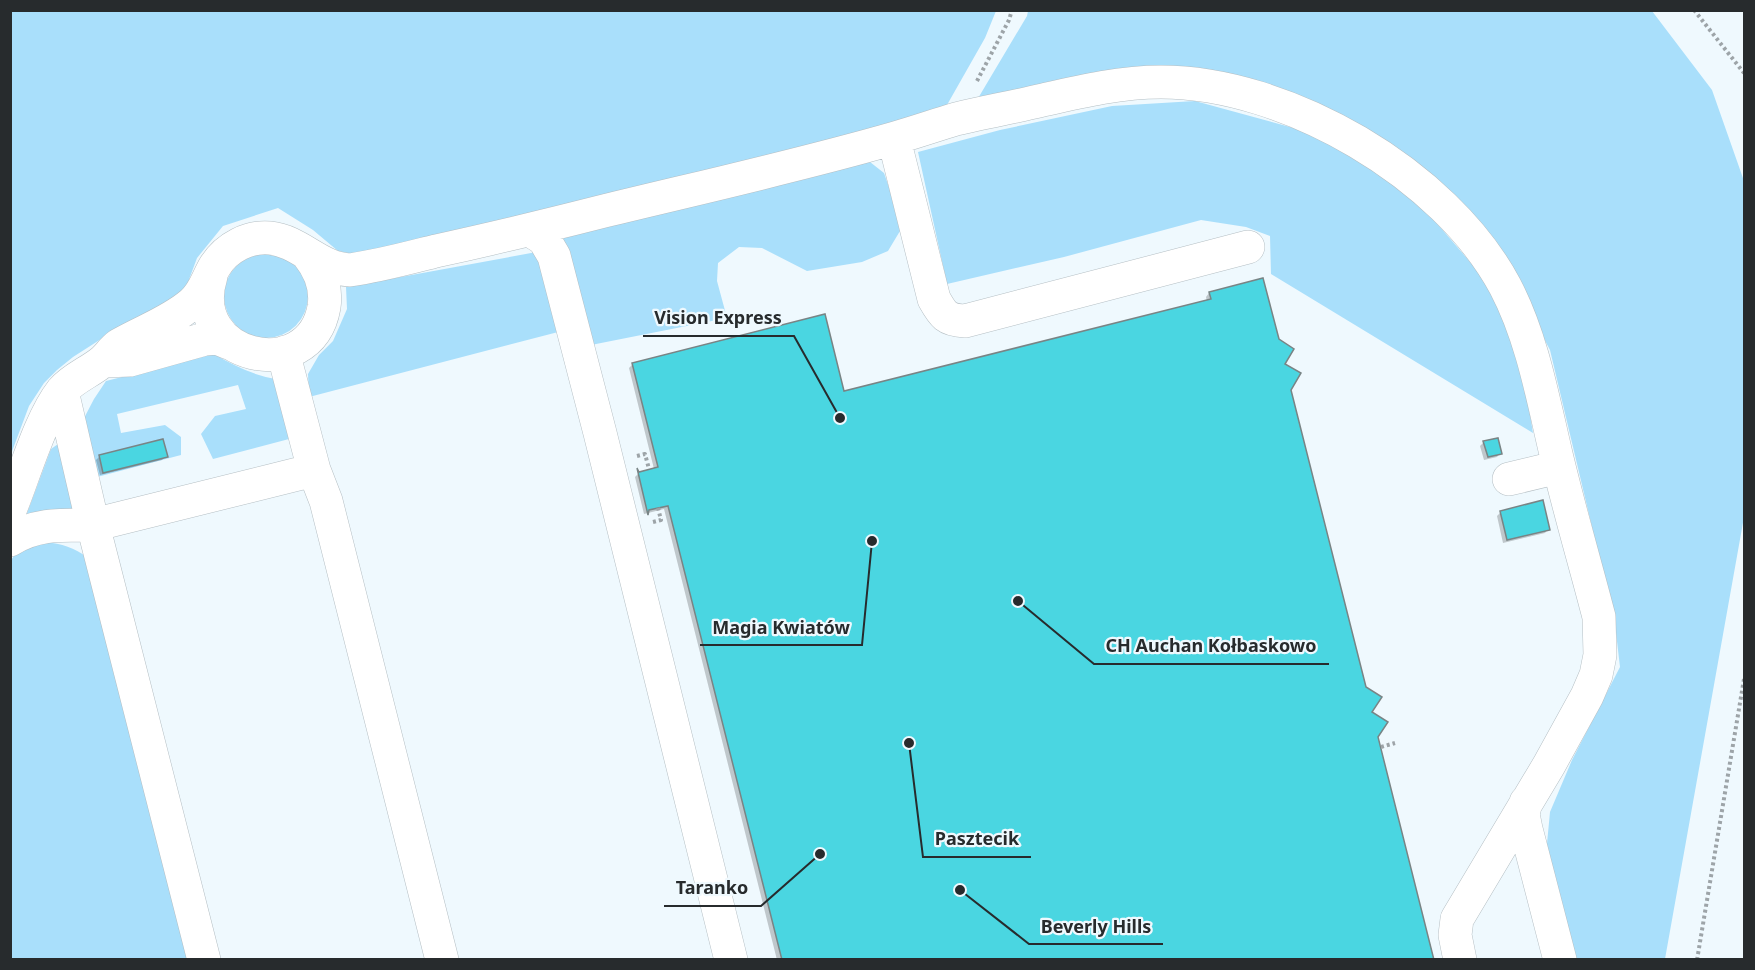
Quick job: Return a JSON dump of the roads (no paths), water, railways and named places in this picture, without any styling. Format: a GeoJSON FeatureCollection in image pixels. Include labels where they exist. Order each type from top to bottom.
{"type":"FeatureCollection","features":[{"type":"Feature","properties":{"kind":"lane"},"geometry":{"type":"LineString","coordinates":[[10,510],[47,416],[71,382],[104,361],[111,350],[189,307],[198,299],[218,263],[227,252],[254,239],[283,240],[326,265],[350,270],[530,230],[894,139],[957,119],[1105,85],[1163,81],[1209,87],[1270,101],[1309,117],[1348,137],[1389,163],[1431,195],[1470,237],[1505,286],[1529,349],[1599,617],[1600,656],[1596,675],[1587,696],[1457,919],[1455,935],[1460,960]]}},
{"type":"Feature","properties":{"kind":"lane"},"geometry":{"type":"LineString","coordinates":[[894,139],[934,299],[941,311],[951,320],[965,321],[1248,247]]}},
{"type":"Feature","properties":{"kind":"lane"},"geometry":{"type":"LineString","coordinates":[[530,230],[544,239],[554,256],[603,443],[731,960]]}},
{"type":"Feature","properties":{"kind":"lane"},"geometry":{"type":"LineString","coordinates":[[104,361],[130,360],[205,339],[217,338],[256,354],[271,355],[298,346],[318,324],[325,295],[317,267],[308,255]]}},
{"type":"Feature","properties":{"kind":"lane"},"geometry":{"type":"LineString","coordinates":[[211,276],[207,295],[208,310],[216,328],[229,343]]}},
{"type":"Feature","properties":{"kind":"lane"},"geometry":{"type":"LineString","coordinates":[[285,352],[287,368],[315,470],[326,501],[442,960]]}},
{"type":"Feature","properties":{"kind":"lane"},"geometry":{"type":"LineString","coordinates":[[62,392],[93,525],[204,960]]}},
{"type":"Feature","properties":{"kind":"lane"},"geometry":{"type":"LineString","coordinates":[[1509,479],[1559,466]]}},
{"type":"Feature","properties":{"kind":"lane"},"geometry":{"type":"LineString","coordinates":[[10,540],[33,528],[93,525],[315,470]]}},
{"type":"Feature","properties":{"kind":"lane"},"geometry":{"type":"LineString","coordinates":[[1526,802],[1524,814],[1526,829],[1560,960]]}},
{"type":"Feature","properties":{"kind":"place","name":"Vision Express"},"geometry":{"type":"Point","coordinates":[840,418]}},
{"type":"Feature","properties":{"kind":"place","name":"Magia Kwiatów"},"geometry":{"type":"Point","coordinates":[872,541]}},
{"type":"Feature","properties":{"kind":"place","name":"CH Auchan Kołbaskowo"},"geometry":{"type":"Point","coordinates":[1018,601]}},
{"type":"Feature","properties":{"kind":"place","name":"Pasztecik"},"geometry":{"type":"Point","coordinates":[909,743]}},
{"type":"Feature","properties":{"kind":"place","name":"Taranko"},"geometry":{"type":"Point","coordinates":[820,854]}},
{"type":"Feature","properties":{"kind":"place","name":"Beverly Hills"},"geometry":{"type":"Point","coordinates":[960,890]}}]}
